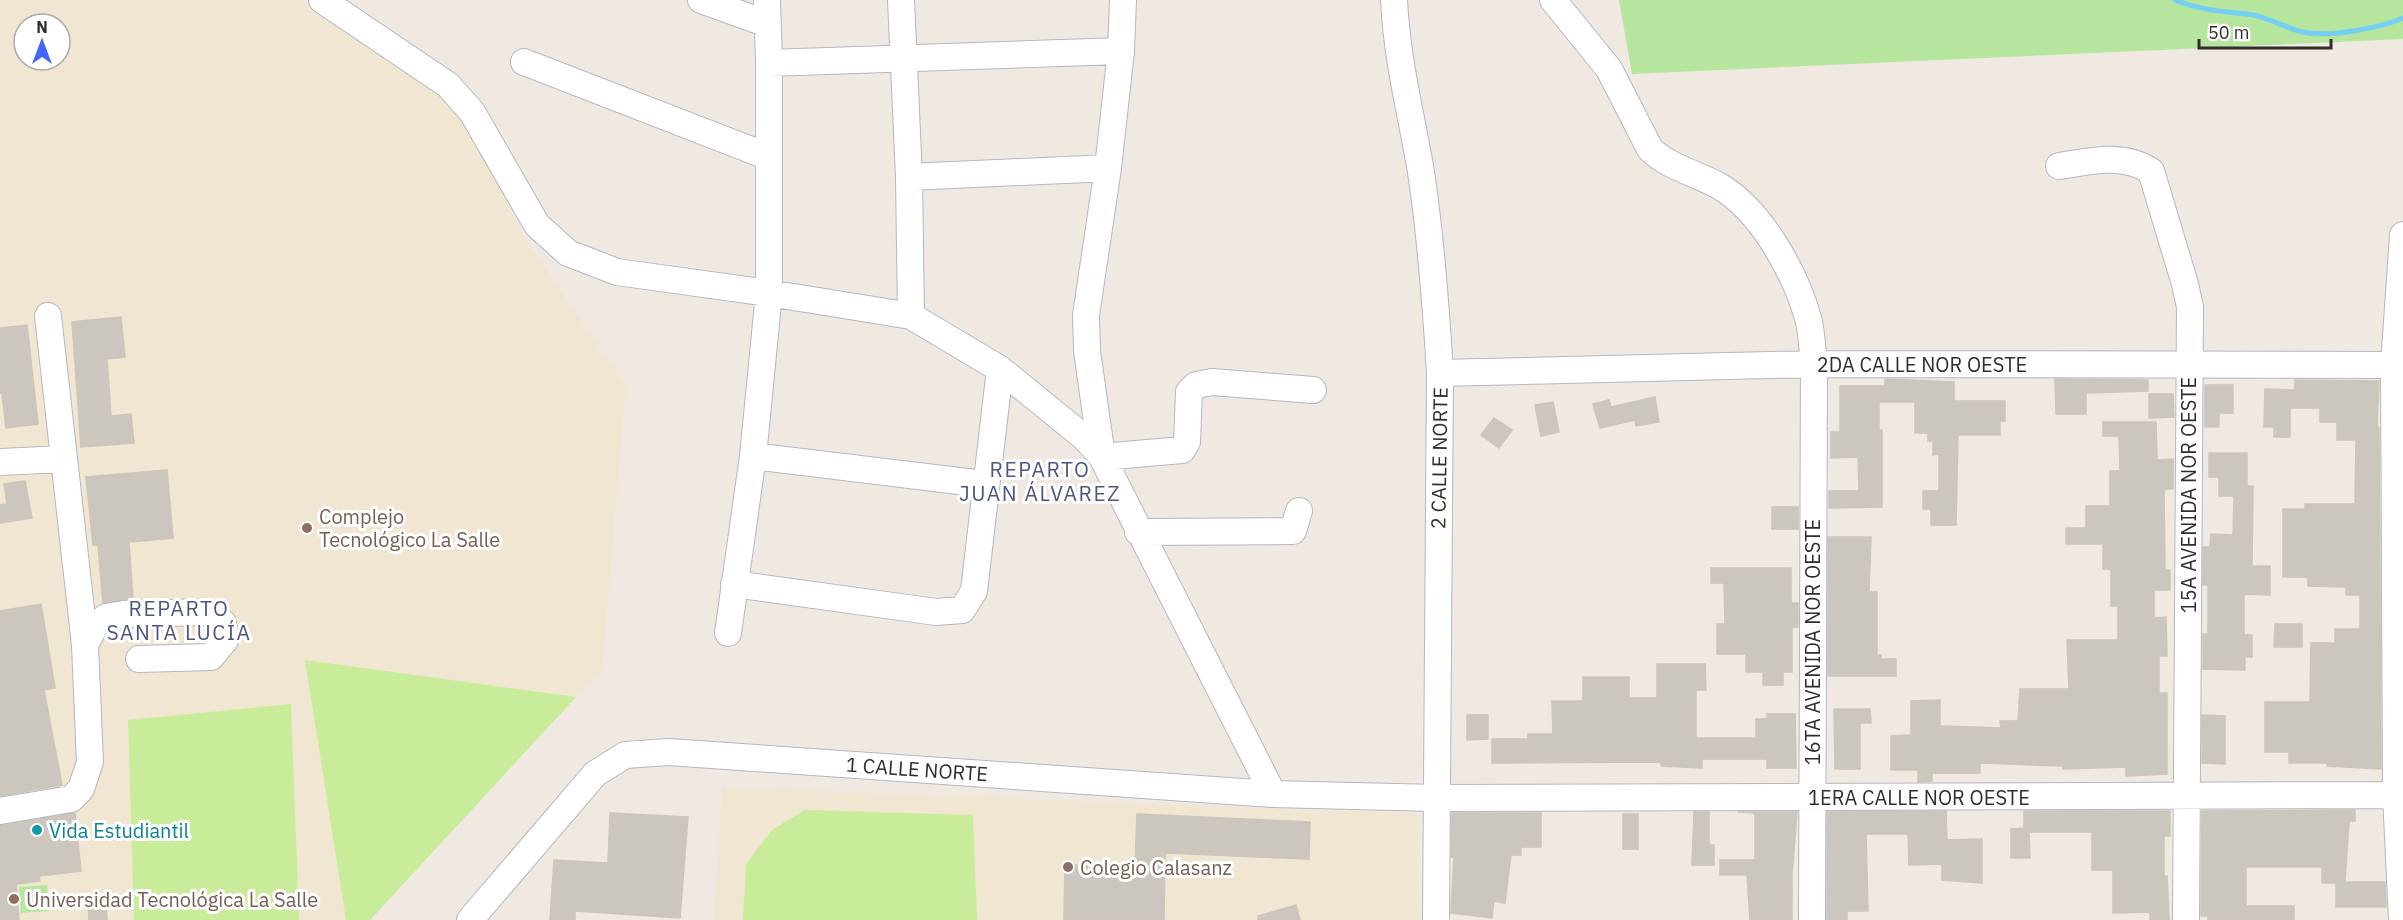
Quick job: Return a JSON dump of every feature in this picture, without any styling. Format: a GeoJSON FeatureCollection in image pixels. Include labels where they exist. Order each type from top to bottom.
{"type":"FeatureCollection","features":[{"type":"Feature","properties":{"kind":"street"},"geometry":{"type":"LineString","coordinates":[[322,0],[448,85],[472,112],[537,225],[568,253],[617,272],[769,293],[910,316],[1000,369],[1085,438],[1102,458],[1273,794]]}},
{"type":"Feature","properties":{"kind":"street"},"geometry":{"type":"LineString","coordinates":[[701,0],[767,12],[769,293],[753,456],[728,633]]}},
{"type":"Feature","properties":{"kind":"street"},"geometry":{"type":"LineString","coordinates":[[901,0],[909,177],[910,316]]}},
{"type":"Feature","properties":{"kind":"street"},"geometry":{"type":"LineString","coordinates":[[1102,458],[1087,351],[1086,315],[1108,168],[1121,51],[1123,0]]}},
{"type":"Feature","properties":{"kind":"street","name":"2 CALLE NORTE"},"geometry":{"type":"LineString","coordinates":[[1394,0],[1396,46],[1421,172],[1440,373],[1436,920]]}},
{"type":"Feature","properties":{"kind":"street","name":"16TA AVENIDA NOR OESTE"},"geometry":{"type":"LineString","coordinates":[[1553,0],[1608,69],[1650,149],[1659,158],[1720,186],[1753,212],[1785,263],[1808,318],[1814,364],[1812,920]]}},
{"type":"Feature","properties":{"kind":"street"},"geometry":{"type":"LineString","coordinates":[[769,63],[1121,51]]}},
{"type":"Feature","properties":{"kind":"street"},"geometry":{"type":"LineString","coordinates":[[524,62],[769,157]]}},
{"type":"Feature","properties":{"kind":"street","name":"15A AVENIDA NOR OESTE"},"geometry":{"type":"LineString","coordinates":[[2059,166],[2125,159],[2138,162],[2151,171],[2186,284],[2190,307],[2186,920]]}},
{"type":"Feature","properties":{"kind":"street"},"geometry":{"type":"LineString","coordinates":[[909,177],[1108,168]]}},
{"type":"Feature","properties":{"kind":"street"},"geometry":{"type":"LineString","coordinates":[[2402,920],[2399,795],[2398,365],[2403,235]]}},
{"type":"Feature","properties":{"kind":"street"},"geometry":{"type":"LineString","coordinates":[[0,811],[71,799],[81,789],[90,762],[85,645],[48,316]]}},
{"type":"Feature","properties":{"kind":"street","name":"2DA CALLE NOR OESTE"},"geometry":{"type":"LineString","coordinates":[[1440,373],[1814,364],[2398,365]]}},
{"type":"Feature","properties":{"kind":"street"},"geometry":{"type":"LineString","coordinates":[[734,584],[936,612],[962,610],[974,591],[984,484],[1000,369]]}},
{"type":"Feature","properties":{"kind":"street"},"geometry":{"type":"LineString","coordinates":[[1102,458],[1182,450],[1187,442],[1189,392],[1196,385],[1212,382],[1313,390]]}},
{"type":"Feature","properties":{"kind":"street"},"geometry":{"type":"LineString","coordinates":[[753,456],[984,484]]}},
{"type":"Feature","properties":{"kind":"street"},"geometry":{"type":"LineString","coordinates":[[0,462],[64,459]]}},
{"type":"Feature","properties":{"kind":"street"},"geometry":{"type":"LineString","coordinates":[[1138,531],[1293,531],[1299,511]]}},
{"type":"Feature","properties":{"kind":"street"},"geometry":{"type":"LineString","coordinates":[[85,645],[95,626],[106,617],[123,614],[208,612],[223,623],[225,640],[211,657],[139,659]]}},
{"type":"Feature","properties":{"kind":"street","name":"1 CALLE NORTE"},"geometry":{"type":"LineString","coordinates":[[470,920],[595,774],[625,755],[669,752],[1273,794],[1436,798]]}},
{"type":"Feature","properties":{"kind":"street","name":"1ERA CALLE NOR OESTE"},"geometry":{"type":"LineString","coordinates":[[1436,798],[2399,795]]}},
{"type":"Feature","properties":{"kind":"shaded area","name":"Complejo Tecnológico La Salle"},"geometry":{"type":"Polygon","coordinates":[[[0,0],[304,0],[344,33],[416,74],[454,105],[477,140],[522,233],[626,387],[602,669],[370,920],[0,920],[0,0]]]}},
{"type":"Feature","properties":{"kind":"shaded area","name":"Colegio Calasanz"},"geometry":{"type":"Polygon","coordinates":[[[722,787],[1418,814],[1418,920],[714,920],[722,787]]]}},
{"type":"Feature","properties":{"kind":"green space"},"geometry":{"type":"Polygon","coordinates":[[[1619,0],[2403,0],[2403,39],[1632,74],[1619,0]]]}},
{"type":"Feature","properties":{"kind":"green space"},"geometry":{"type":"Polygon","coordinates":[[[305,660],[576,697],[370,920],[346,920],[305,660]]]}},
{"type":"Feature","properties":{"kind":"green space"},"geometry":{"type":"Polygon","coordinates":[[[291,704],[299,920],[134,920],[128,720],[291,704]]]}},
{"type":"Feature","properties":{"kind":"green space"},"geometry":{"type":"Polygon","coordinates":[[[805,810],[973,815],[977,920],[743,920],[746,864],[772,830],[805,810]]]}},
{"type":"Feature","properties":{"kind":"green space"},"geometry":{"type":"Polygon","coordinates":[[[47,885],[49,911],[21,913],[19,887],[47,885]]]}},
{"type":"Feature","properties":{"kind":"building"},"geometry":{"type":"Polygon","coordinates":[[[121,317],[125,357],[107,359],[111,416],[131,414],[134,443],[81,447],[72,322],[121,317]]]}},
{"type":"Feature","properties":{"kind":"building"},"geometry":{"type":"Polygon","coordinates":[[[27,325],[38,424],[6,428],[2,393],[0,393],[0,328],[27,325]]]}},
{"type":"Feature","properties":{"kind":"building"},"geometry":{"type":"Polygon","coordinates":[[[1885,379],[1954,382],[1954,401],[2005,401],[2005,421],[2000,421],[2000,435],[1958,435],[1956,525],[1931,525],[1931,509],[1923,509],[1923,491],[1939,491],[1939,454],[1933,455],[1933,441],[1928,441],[1928,433],[1915,433],[1915,402],[1879,402],[1879,430],[1882,430],[1882,507],[1829,508],[1829,491],[1859,491],[1858,457],[1831,458],[1831,432],[1840,432],[1840,386],[1885,386],[1885,379]]]}},
{"type":"Feature","properties":{"kind":"building"},"geometry":{"type":"Polygon","coordinates":[[[2055,379],[2148,380],[2148,391],[2086,393],[2086,414],[2056,414],[2055,379]]]}},
{"type":"Feature","properties":{"kind":"building"},"geometry":{"type":"Polygon","coordinates":[[[2295,380],[2379,381],[2377,428],[2379,428],[2381,769],[2327,766],[2327,763],[2289,763],[2289,752],[2265,752],[2265,702],[2310,702],[2311,643],[2335,643],[2335,629],[2360,629],[2360,595],[2346,595],[2346,587],[2308,586],[2308,577],[2283,577],[2283,509],[2305,509],[2305,504],[2355,504],[2356,440],[2337,440],[2337,422],[2320,422],[2320,408],[2290,408],[2290,437],[2274,437],[2274,427],[2264,427],[2265,389],[2295,390],[2295,380]]]}},
{"type":"Feature","properties":{"kind":"building"},"geometry":{"type":"Polygon","coordinates":[[[2205,385],[2233,385],[2233,413],[2219,413],[2219,427],[2205,427],[2205,385]]]}},
{"type":"Feature","properties":{"kind":"building"},"geometry":{"type":"Polygon","coordinates":[[[2149,394],[2173,394],[2174,417],[2149,418],[2149,394]]]}},
{"type":"Feature","properties":{"kind":"building"},"geometry":{"type":"Polygon","coordinates":[[[1655,397],[1659,422],[1636,426],[1635,420],[1600,428],[1593,404],[1609,400],[1611,407],[1655,397]]]}},
{"type":"Feature","properties":{"kind":"building"},"geometry":{"type":"Polygon","coordinates":[[[1553,402],[1559,432],[1541,436],[1535,405],[1553,402]]]}},
{"type":"Feature","properties":{"kind":"building"},"geometry":{"type":"Polygon","coordinates":[[[1494,418],[1512,430],[1499,448],[1481,435],[1494,418]]]}},
{"type":"Feature","properties":{"kind":"building"},"geometry":{"type":"Polygon","coordinates":[[[2103,422],[2156,422],[2157,460],[2173,459],[2173,489],[2164,489],[2165,570],[2170,570],[2170,590],[2154,590],[2154,618],[2166,617],[2167,656],[2159,656],[2159,693],[2167,693],[2167,774],[2126,776],[2126,767],[2063,769],[2063,766],[1980,763],[1980,773],[1932,773],[1932,781],[1918,782],[1918,770],[1891,770],[1891,736],[1911,735],[1911,701],[1940,700],[1940,726],[2001,728],[2000,721],[2018,721],[2020,689],[2069,689],[2067,640],[2118,640],[2118,606],[2111,606],[2111,569],[2103,569],[2103,544],[2066,544],[2066,528],[2086,528],[2086,506],[2110,506],[2110,471],[2120,471],[2119,436],[2103,436],[2103,422]]]}},
{"type":"Feature","properties":{"kind":"building"},"geometry":{"type":"Polygon","coordinates":[[[2209,453],[2247,453],[2247,486],[2253,486],[2252,566],[2270,566],[2270,595],[2244,594],[2244,635],[2252,635],[2252,657],[2245,657],[2245,670],[2203,669],[2203,634],[2208,634],[2208,585],[2203,585],[2203,547],[2210,547],[2211,534],[2233,535],[2234,496],[2219,496],[2219,477],[2209,477],[2209,453]]]}},
{"type":"Feature","properties":{"kind":"building"},"geometry":{"type":"Polygon","coordinates":[[[167,470],[173,538],[129,542],[133,599],[103,603],[98,545],[93,545],[86,477],[167,470]]]}},
{"type":"Feature","properties":{"kind":"building"},"geometry":{"type":"Polygon","coordinates":[[[25,481],[32,518],[0,523],[0,505],[7,504],[4,484],[25,481]]]}},
{"type":"Feature","properties":{"kind":"building"},"geometry":{"type":"Polygon","coordinates":[[[1772,507],[1798,507],[1798,529],[1772,529],[1772,507]]]}},
{"type":"Feature","properties":{"kind":"building"},"geometry":{"type":"Polygon","coordinates":[[[1828,537],[1871,537],[1869,592],[1877,592],[1877,655],[1881,655],[1881,659],[1896,659],[1896,676],[1828,676],[1828,537]]]}},
{"type":"Feature","properties":{"kind":"building"},"geometry":{"type":"Polygon","coordinates":[[[1711,568],[1791,568],[1791,603],[1798,603],[1798,627],[1792,627],[1792,672],[1783,672],[1783,685],[1763,685],[1763,672],[1746,672],[1746,654],[1717,654],[1717,624],[1725,624],[1724,583],[1711,583],[1711,568]]]}},
{"type":"Feature","properties":{"kind":"building"},"geometry":{"type":"Polygon","coordinates":[[[41,604],[55,688],[44,690],[62,785],[0,796],[0,611],[41,604]]]}},
{"type":"Feature","properties":{"kind":"building"},"geometry":{"type":"Polygon","coordinates":[[[2275,624],[2302,624],[2302,647],[2274,647],[2275,624]]]}},
{"type":"Feature","properties":{"kind":"building"},"geometry":{"type":"Polygon","coordinates":[[[1657,664],[1705,664],[1706,690],[1696,690],[1696,738],[1756,738],[1756,719],[1767,719],[1767,714],[1795,714],[1796,768],[1767,768],[1767,759],[1702,759],[1702,768],[1661,766],[1661,762],[1492,763],[1492,739],[1528,739],[1528,734],[1553,734],[1552,701],[1583,701],[1583,677],[1629,677],[1629,698],[1657,698],[1657,664]]]}},
{"type":"Feature","properties":{"kind":"building"},"geometry":{"type":"Polygon","coordinates":[[[1834,709],[1870,709],[1871,723],[1860,723],[1860,769],[1835,769],[1834,709]]]}},
{"type":"Feature","properties":{"kind":"building"},"geometry":{"type":"Polygon","coordinates":[[[1467,715],[1488,715],[1488,739],[1467,740],[1467,715]]]}},
{"type":"Feature","properties":{"kind":"building"},"geometry":{"type":"Polygon","coordinates":[[[2202,715],[2225,716],[2225,764],[2202,763],[2202,715]]]}},
{"type":"Feature","properties":{"kind":"building"},"geometry":{"type":"Polygon","coordinates":[[[2355,810],[2355,821],[2349,821],[2345,882],[2385,882],[2386,907],[2336,907],[2336,883],[2322,883],[2322,867],[2246,867],[2246,906],[2294,906],[2294,920],[2208,920],[2208,916],[2201,916],[2202,811],[2355,810]]]}},
{"type":"Feature","properties":{"kind":"building"},"geometry":{"type":"Polygon","coordinates":[[[1946,811],[1947,840],[1982,839],[1982,883],[1942,880],[1942,864],[1909,865],[1908,834],[1866,834],[1868,911],[1847,911],[1847,920],[1827,920],[1827,812],[1946,811]]]}},
{"type":"Feature","properties":{"kind":"building"},"geometry":{"type":"Polygon","coordinates":[[[2024,811],[2170,811],[2170,836],[2164,836],[2164,876],[2167,876],[2169,920],[2150,920],[2150,912],[2113,913],[2113,870],[2092,870],[2092,832],[2029,832],[2030,858],[2011,858],[2011,829],[2024,828],[2024,811]]]}},
{"type":"Feature","properties":{"kind":"building"},"geometry":{"type":"Polygon","coordinates":[[[1694,812],[1709,812],[1709,845],[1714,845],[1714,865],[1692,865],[1694,812]]]}},
{"type":"Feature","properties":{"kind":"building"},"geometry":{"type":"Polygon","coordinates":[[[1738,812],[1797,812],[1792,875],[1792,920],[1750,920],[1747,875],[1720,875],[1720,860],[1755,860],[1755,813],[1738,812]]]}},
{"type":"Feature","properties":{"kind":"building"},"geometry":{"type":"Polygon","coordinates":[[[75,813],[81,871],[39,876],[40,881],[16,884],[19,920],[0,920],[0,826],[75,813]]]}},
{"type":"Feature","properties":{"kind":"building"},"geometry":{"type":"Polygon","coordinates":[[[610,813],[688,817],[680,918],[575,911],[575,920],[550,920],[554,860],[608,863],[610,813]]]}},
{"type":"Feature","properties":{"kind":"building"},"geometry":{"type":"Polygon","coordinates":[[[1452,813],[1541,813],[1541,847],[1521,847],[1521,855],[1511,855],[1505,903],[1494,901],[1492,918],[1451,913],[1454,857],[1451,857],[1452,813]]]}},
{"type":"Feature","properties":{"kind":"building"},"geometry":{"type":"Polygon","coordinates":[[[1137,814],[1310,822],[1309,859],[1165,853],[1164,920],[1064,920],[1065,865],[1135,866],[1137,814]]]}},
{"type":"Feature","properties":{"kind":"building"},"geometry":{"type":"Polygon","coordinates":[[[1623,814],[1638,814],[1638,849],[1623,849],[1623,814]]]}},
{"type":"Feature","properties":{"kind":"building"},"geometry":{"type":"Polygon","coordinates":[[[106,899],[107,920],[89,920],[88,900],[106,899]]]}},
{"type":"Feature","properties":{"kind":"building"},"geometry":{"type":"Polygon","coordinates":[[[1296,905],[1300,920],[1258,920],[1258,916],[1296,905]]]}},
{"type":"Feature","properties":{"kind":"waterway"},"geometry":{"type":"LineString","coordinates":[[2175,0],[2201,8],[2254,15],[2310,33],[2352,31],[2403,18]]}},
{"type":"Feature","properties":{"kind":"place","name":"Complejo Tecnológico La Salle"},"geometry":{"type":"Point","coordinates":[307,528]}},
{"type":"Feature","properties":{"kind":"place","name":"Vida Estudiantil"},"geometry":{"type":"Point","coordinates":[37,830]}},
{"type":"Feature","properties":{"kind":"place","name":"Colegio Calasanz"},"geometry":{"type":"Point","coordinates":[1068,867]}},
{"type":"Feature","properties":{"kind":"place","name":"Universidad Tecnológica La Salle"},"geometry":{"type":"Point","coordinates":[14,899]}},
{"type":"Feature","properties":{"kind":"district","name":"REPARTO JUAN ÁLVAREZ"},"geometry":{"type":"Point","coordinates":[1040,481]}},
{"type":"Feature","properties":{"kind":"district","name":"REPARTO SANTA LUCÍA"},"geometry":{"type":"Point","coordinates":[179,620]}}]}
